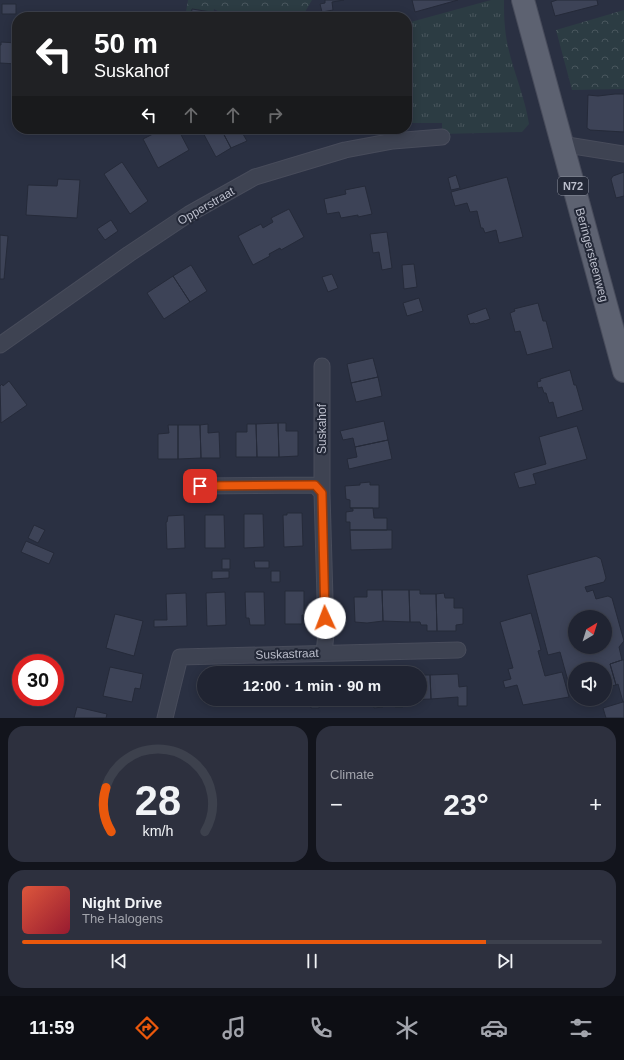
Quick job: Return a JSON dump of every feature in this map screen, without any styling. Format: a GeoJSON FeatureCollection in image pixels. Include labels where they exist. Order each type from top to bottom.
{"type":"FeatureCollection","features":[{"type":"Feature","properties":{"kind":"main road","name":"Beringersteenweg"},"geometry":{"type":"LineString","coordinates":[[523,0],[624,371]]}},
{"type":"Feature","properties":{"kind":"street","name":"Opperstraat"},"geometry":{"type":"LineString","coordinates":[[0,345],[129,254],[189,214],[255,178],[345,150],[393,141],[442,137]]}},
{"type":"Feature","properties":{"kind":"street"},"geometry":{"type":"LineString","coordinates":[[561,144],[624,154]]}},
{"type":"Feature","properties":{"kind":"street","name":"Suskahof"},"geometry":{"type":"LineString","coordinates":[[322,366],[322,493],[326,634],[324,653]]}},
{"type":"Feature","properties":{"kind":"street"},"geometry":{"type":"LineString","coordinates":[[200,486],[315,485],[322,493]]}},
{"type":"Feature","properties":{"kind":"street","name":"Suskastraat"},"geometry":{"type":"LineString","coordinates":[[165,718],[180,657],[458,650]]}},
{"type":"Feature","properties":{"kind":"green space"},"geometry":{"type":"Polygon","coordinates":[[[188,0],[312,0],[305,12],[220,12],[214,9],[214,12],[186,12],[188,0]]]}},
{"type":"Feature","properties":{"kind":"green space"},"geometry":{"type":"Polygon","coordinates":[[[491,0],[504,0],[504,21],[509,52],[524,100],[529,124],[522,132],[442,134],[442,123],[412,123],[412,22],[491,0]]]}},
{"type":"Feature","properties":{"kind":"green space"},"geometry":{"type":"Polygon","coordinates":[[[624,10],[624,89],[572,90],[556,30],[624,10]]]}},
{"type":"Feature","properties":{"kind":"building"},"geometry":{"type":"Polygon","coordinates":[[[325,0],[344,0],[332,2],[333,10],[322,12],[320,4],[325,3],[325,0]]]}},
{"type":"Feature","properties":{"kind":"building"},"geometry":{"type":"Polygon","coordinates":[[[412,0],[458,0],[415,12],[412,0]]]}},
{"type":"Feature","properties":{"kind":"building"},"geometry":{"type":"Polygon","coordinates":[[[557,0],[597,0],[598,5],[555,16],[551,2],[557,0]]]}},
{"type":"Feature","properties":{"kind":"building"},"geometry":{"type":"Polygon","coordinates":[[[2,4],[16,4],[16,12],[12,12],[12,14],[2,14],[2,4]]]}},
{"type":"Feature","properties":{"kind":"building"},"geometry":{"type":"Polygon","coordinates":[[[192,9],[211,12],[192,12],[192,9]]]}},
{"type":"Feature","properties":{"kind":"building"},"geometry":{"type":"Polygon","coordinates":[[[1,42],[12,43],[12,64],[0,63],[1,42]]]}},
{"type":"Feature","properties":{"kind":"building"},"geometry":{"type":"Polygon","coordinates":[[[624,94],[624,132],[590,130],[587,128],[588,95],[598,96],[624,94]]]}},
{"type":"Feature","properties":{"kind":"building"},"geometry":{"type":"Polygon","coordinates":[[[153,134],[181,134],[189,150],[158,168],[143,139],[153,134]]]}},
{"type":"Feature","properties":{"kind":"building"},"geometry":{"type":"Polygon","coordinates":[[[204,134],[224,134],[231,148],[216,157],[204,134]]]}},
{"type":"Feature","properties":{"kind":"building"},"geometry":{"type":"Polygon","coordinates":[[[224,134],[243,134],[247,141],[231,148],[224,134]]]}},
{"type":"Feature","properties":{"kind":"building"},"geometry":{"type":"Polygon","coordinates":[[[122,162],[148,201],[130,214],[104,174],[122,162]]]}},
{"type":"Feature","properties":{"kind":"building"},"geometry":{"type":"Polygon","coordinates":[[[624,172],[624,196],[616,198],[611,179],[613,176],[624,172]]]}},
{"type":"Feature","properties":{"kind":"building"},"geometry":{"type":"Polygon","coordinates":[[[456,175],[460,188],[451,190],[448,178],[456,175]]]}},
{"type":"Feature","properties":{"kind":"building"},"geometry":{"type":"Polygon","coordinates":[[[507,177],[523,237],[499,243],[496,230],[485,233],[483,228],[481,228],[477,211],[470,212],[467,203],[455,206],[451,192],[507,177]]]}},
{"type":"Feature","properties":{"kind":"building"},"geometry":{"type":"Polygon","coordinates":[[[58,179],[80,180],[77,218],[26,215],[28,185],[57,186],[58,179]]]}},
{"type":"Feature","properties":{"kind":"building"},"geometry":{"type":"Polygon","coordinates":[[[365,186],[372,214],[341,218],[339,212],[327,214],[324,199],[346,194],[345,190],[365,186]]]}},
{"type":"Feature","properties":{"kind":"building"},"geometry":{"type":"Polygon","coordinates":[[[289,209],[304,237],[281,250],[280,248],[269,254],[270,256],[253,265],[238,236],[261,224],[263,228],[273,222],[271,218],[289,209]]]}},
{"type":"Feature","properties":{"kind":"building"},"geometry":{"type":"Polygon","coordinates":[[[111,220],[118,231],[105,240],[97,229],[111,220]]]}},
{"type":"Feature","properties":{"kind":"building"},"geometry":{"type":"Polygon","coordinates":[[[387,232],[392,268],[382,270],[379,252],[373,253],[370,234],[387,232]]]}},
{"type":"Feature","properties":{"kind":"building"},"geometry":{"type":"Polygon","coordinates":[[[0,235],[8,236],[4,279],[0,279],[0,235]]]}},
{"type":"Feature","properties":{"kind":"building"},"geometry":{"type":"Polygon","coordinates":[[[414,264],[417,287],[404,289],[402,265],[414,264]]]}},
{"type":"Feature","properties":{"kind":"building"},"geometry":{"type":"Polygon","coordinates":[[[191,265],[207,291],[190,302],[173,276],[191,265]]]}},
{"type":"Feature","properties":{"kind":"building"},"geometry":{"type":"Polygon","coordinates":[[[332,274],[338,288],[328,292],[322,277],[332,274]]]}},
{"type":"Feature","properties":{"kind":"building"},"geometry":{"type":"Polygon","coordinates":[[[173,276],[190,302],[164,319],[147,293],[173,276]]]}},
{"type":"Feature","properties":{"kind":"building"},"geometry":{"type":"Polygon","coordinates":[[[419,298],[423,311],[407,316],[403,303],[419,298]]]}},
{"type":"Feature","properties":{"kind":"building"},"geometry":{"type":"Polygon","coordinates":[[[538,303],[543,321],[546,321],[553,348],[527,355],[520,331],[515,332],[510,313],[515,311],[514,309],[538,303]]]}},
{"type":"Feature","properties":{"kind":"building"},"geometry":{"type":"Polygon","coordinates":[[[486,308],[490,319],[475,324],[470,324],[467,315],[486,308]]]}},
{"type":"Feature","properties":{"kind":"building"},"geometry":{"type":"Polygon","coordinates":[[[373,358],[378,377],[351,383],[347,364],[373,358]]]}},
{"type":"Feature","properties":{"kind":"building"},"geometry":{"type":"Polygon","coordinates":[[[570,370],[583,410],[557,418],[553,402],[549,403],[546,393],[544,393],[542,387],[538,388],[537,382],[541,381],[540,379],[570,370]]]}},
{"type":"Feature","properties":{"kind":"building"},"geometry":{"type":"Polygon","coordinates":[[[378,377],[382,396],[356,402],[351,383],[378,377]]]}},
{"type":"Feature","properties":{"kind":"building"},"geometry":{"type":"Polygon","coordinates":[[[9,381],[27,405],[1,423],[0,386],[2,384],[3,386],[9,381]]]}},
{"type":"Feature","properties":{"kind":"building"},"geometry":{"type":"Polygon","coordinates":[[[384,421],[388,440],[355,447],[353,438],[343,440],[340,431],[384,421]]]}},
{"type":"Feature","properties":{"kind":"building"},"geometry":{"type":"Polygon","coordinates":[[[278,423],[279,457],[257,457],[256,424],[278,423]]]}},
{"type":"Feature","properties":{"kind":"building"},"geometry":{"type":"Polygon","coordinates":[[[278,423],[286,423],[286,431],[298,431],[298,456],[279,457],[278,423]]]}},
{"type":"Feature","properties":{"kind":"building"},"geometry":{"type":"Polygon","coordinates":[[[208,424],[208,433],[219,432],[220,458],[201,458],[200,425],[208,424]]]}},
{"type":"Feature","properties":{"kind":"building"},"geometry":{"type":"Polygon","coordinates":[[[247,424],[256,424],[257,457],[236,457],[236,432],[247,432],[247,424]]]}},
{"type":"Feature","properties":{"kind":"building"},"geometry":{"type":"Polygon","coordinates":[[[168,425],[178,425],[178,459],[158,459],[158,434],[169,433],[168,425]]]}},
{"type":"Feature","properties":{"kind":"building"},"geometry":{"type":"Polygon","coordinates":[[[178,425],[200,425],[201,458],[178,459],[178,425]]]}},
{"type":"Feature","properties":{"kind":"building"},"geometry":{"type":"Polygon","coordinates":[[[577,426],[587,459],[533,474],[536,484],[519,488],[514,473],[546,464],[539,437],[577,426]]]}},
{"type":"Feature","properties":{"kind":"building"},"geometry":{"type":"Polygon","coordinates":[[[388,440],[392,459],[349,469],[347,459],[357,457],[355,447],[388,440]]]}},
{"type":"Feature","properties":{"kind":"building"},"geometry":{"type":"Polygon","coordinates":[[[370,482],[370,485],[379,485],[379,508],[350,508],[350,500],[346,499],[345,486],[360,485],[360,483],[370,482]]]}},
{"type":"Feature","properties":{"kind":"building"},"geometry":{"type":"Polygon","coordinates":[[[350,508],[373,508],[374,518],[387,518],[387,530],[350,530],[350,522],[346,522],[346,512],[353,511],[353,509],[350,508]]]}},
{"type":"Feature","properties":{"kind":"building"},"geometry":{"type":"Polygon","coordinates":[[[287,513],[302,513],[303,546],[284,547],[283,515],[287,515],[287,513]]]}},
{"type":"Feature","properties":{"kind":"building"},"geometry":{"type":"Polygon","coordinates":[[[244,514],[263,514],[264,547],[244,548],[244,514]]]}},
{"type":"Feature","properties":{"kind":"building"},"geometry":{"type":"Polygon","coordinates":[[[184,515],[185,548],[167,549],[166,522],[168,516],[184,515]]]}},
{"type":"Feature","properties":{"kind":"building"},"geometry":{"type":"Polygon","coordinates":[[[205,515],[224,515],[225,548],[205,548],[205,515]]]}},
{"type":"Feature","properties":{"kind":"building"},"geometry":{"type":"Polygon","coordinates":[[[34,525],[45,530],[38,543],[28,538],[34,525]]]}},
{"type":"Feature","properties":{"kind":"building"},"geometry":{"type":"Polygon","coordinates":[[[350,530],[392,530],[392,549],[351,550],[350,530]]]}},
{"type":"Feature","properties":{"kind":"building"},"geometry":{"type":"Polygon","coordinates":[[[26,541],[54,553],[49,564],[21,552],[26,541]]]}},
{"type":"Feature","properties":{"kind":"building"},"geometry":{"type":"Polygon","coordinates":[[[596,556],[601,559],[606,578],[604,582],[585,587],[587,592],[593,590],[596,599],[608,596],[612,598],[624,641],[619,647],[622,660],[612,663],[612,662],[568,662],[568,681],[560,652],[548,655],[527,575],[596,556]]]}},
{"type":"Feature","properties":{"kind":"building"},"geometry":{"type":"Polygon","coordinates":[[[222,559],[230,559],[230,569],[222,569],[222,559]]]}},
{"type":"Feature","properties":{"kind":"building"},"geometry":{"type":"Polygon","coordinates":[[[254,561],[269,561],[269,568],[255,568],[254,561]]]}},
{"type":"Feature","properties":{"kind":"building"},"geometry":{"type":"Polygon","coordinates":[[[212,571],[229,571],[229,578],[212,579],[212,571]]]}},
{"type":"Feature","properties":{"kind":"building"},"geometry":{"type":"Polygon","coordinates":[[[271,571],[280,571],[280,582],[271,582],[271,571]]]}},
{"type":"Feature","properties":{"kind":"building"},"geometry":{"type":"Polygon","coordinates":[[[367,590],[382,590],[383,621],[367,623],[355,622],[354,597],[367,597],[367,590]]]}},
{"type":"Feature","properties":{"kind":"building"},"geometry":{"type":"Polygon","coordinates":[[[382,590],[409,590],[410,622],[383,621],[382,590]]]}},
{"type":"Feature","properties":{"kind":"building"},"geometry":{"type":"Polygon","coordinates":[[[409,590],[420,590],[420,594],[436,594],[437,631],[427,631],[427,625],[421,625],[420,622],[410,622],[409,590]]]}},
{"type":"Feature","properties":{"kind":"building"},"geometry":{"type":"Polygon","coordinates":[[[285,591],[304,591],[304,615],[302,615],[302,624],[285,624],[285,591]]]}},
{"type":"Feature","properties":{"kind":"building"},"geometry":{"type":"Polygon","coordinates":[[[225,592],[226,625],[207,626],[206,593],[225,592]]]}},
{"type":"Feature","properties":{"kind":"building"},"geometry":{"type":"Polygon","coordinates":[[[245,592],[264,592],[265,625],[250,625],[249,618],[246,618],[245,592]]]}},
{"type":"Feature","properties":{"kind":"building"},"geometry":{"type":"Polygon","coordinates":[[[186,593],[187,626],[154,627],[154,620],[167,620],[166,594],[186,593]]]}},
{"type":"Feature","properties":{"kind":"building"},"geometry":{"type":"Polygon","coordinates":[[[444,593],[445,598],[454,598],[454,608],[463,608],[463,624],[456,625],[456,631],[437,631],[436,594],[444,593]]]}},
{"type":"Feature","properties":{"kind":"building"},"geometry":{"type":"Polygon","coordinates":[[[531,613],[541,650],[538,651],[545,676],[562,672],[568,697],[523,705],[517,685],[505,688],[503,681],[511,679],[508,669],[513,668],[500,622],[531,613]]]}},
{"type":"Feature","properties":{"kind":"building"},"geometry":{"type":"Polygon","coordinates":[[[115,614],[143,621],[134,656],[106,648],[115,614]]]}},
{"type":"Feature","properties":{"kind":"building"},"geometry":{"type":"Polygon","coordinates":[[[624,660],[624,702],[618,684],[616,685],[612,671],[612,663],[624,660]]]}},
{"type":"Feature","properties":{"kind":"building"},"geometry":{"type":"Polygon","coordinates":[[[110,667],[143,674],[140,689],[135,688],[132,702],[103,696],[110,667]]]}},
{"type":"Feature","properties":{"kind":"building"},"geometry":{"type":"Polygon","coordinates":[[[612,671],[616,685],[612,686],[612,671]]]}},
{"type":"Feature","properties":{"kind":"building"},"geometry":{"type":"Polygon","coordinates":[[[458,674],[459,687],[467,686],[467,706],[458,706],[458,697],[431,699],[430,675],[458,674]]]}},
{"type":"Feature","properties":{"kind":"building"},"geometry":{"type":"Polygon","coordinates":[[[427,675],[430,675],[431,699],[427,699],[427,675]]]}},
{"type":"Feature","properties":{"kind":"building"},"geometry":{"type":"Polygon","coordinates":[[[624,702],[624,718],[606,718],[603,708],[624,702]]]}},
{"type":"Feature","properties":{"kind":"building"},"geometry":{"type":"Polygon","coordinates":[[[311,706],[319,706],[319,708],[311,708],[311,706]]]}},
{"type":"Feature","properties":{"kind":"building"},"geometry":{"type":"Polygon","coordinates":[[[374,706],[383,706],[383,707],[374,708],[374,706]]]}},
{"type":"Feature","properties":{"kind":"building"},"geometry":{"type":"Polygon","coordinates":[[[77,707],[107,714],[106,718],[74,718],[77,707]]]}},
{"type":"Feature","properties":{"kind":"route"},"geometry":{"type":"LineString","coordinates":[[200,486],[315,485],[322,493],[325,618]]}}]}
